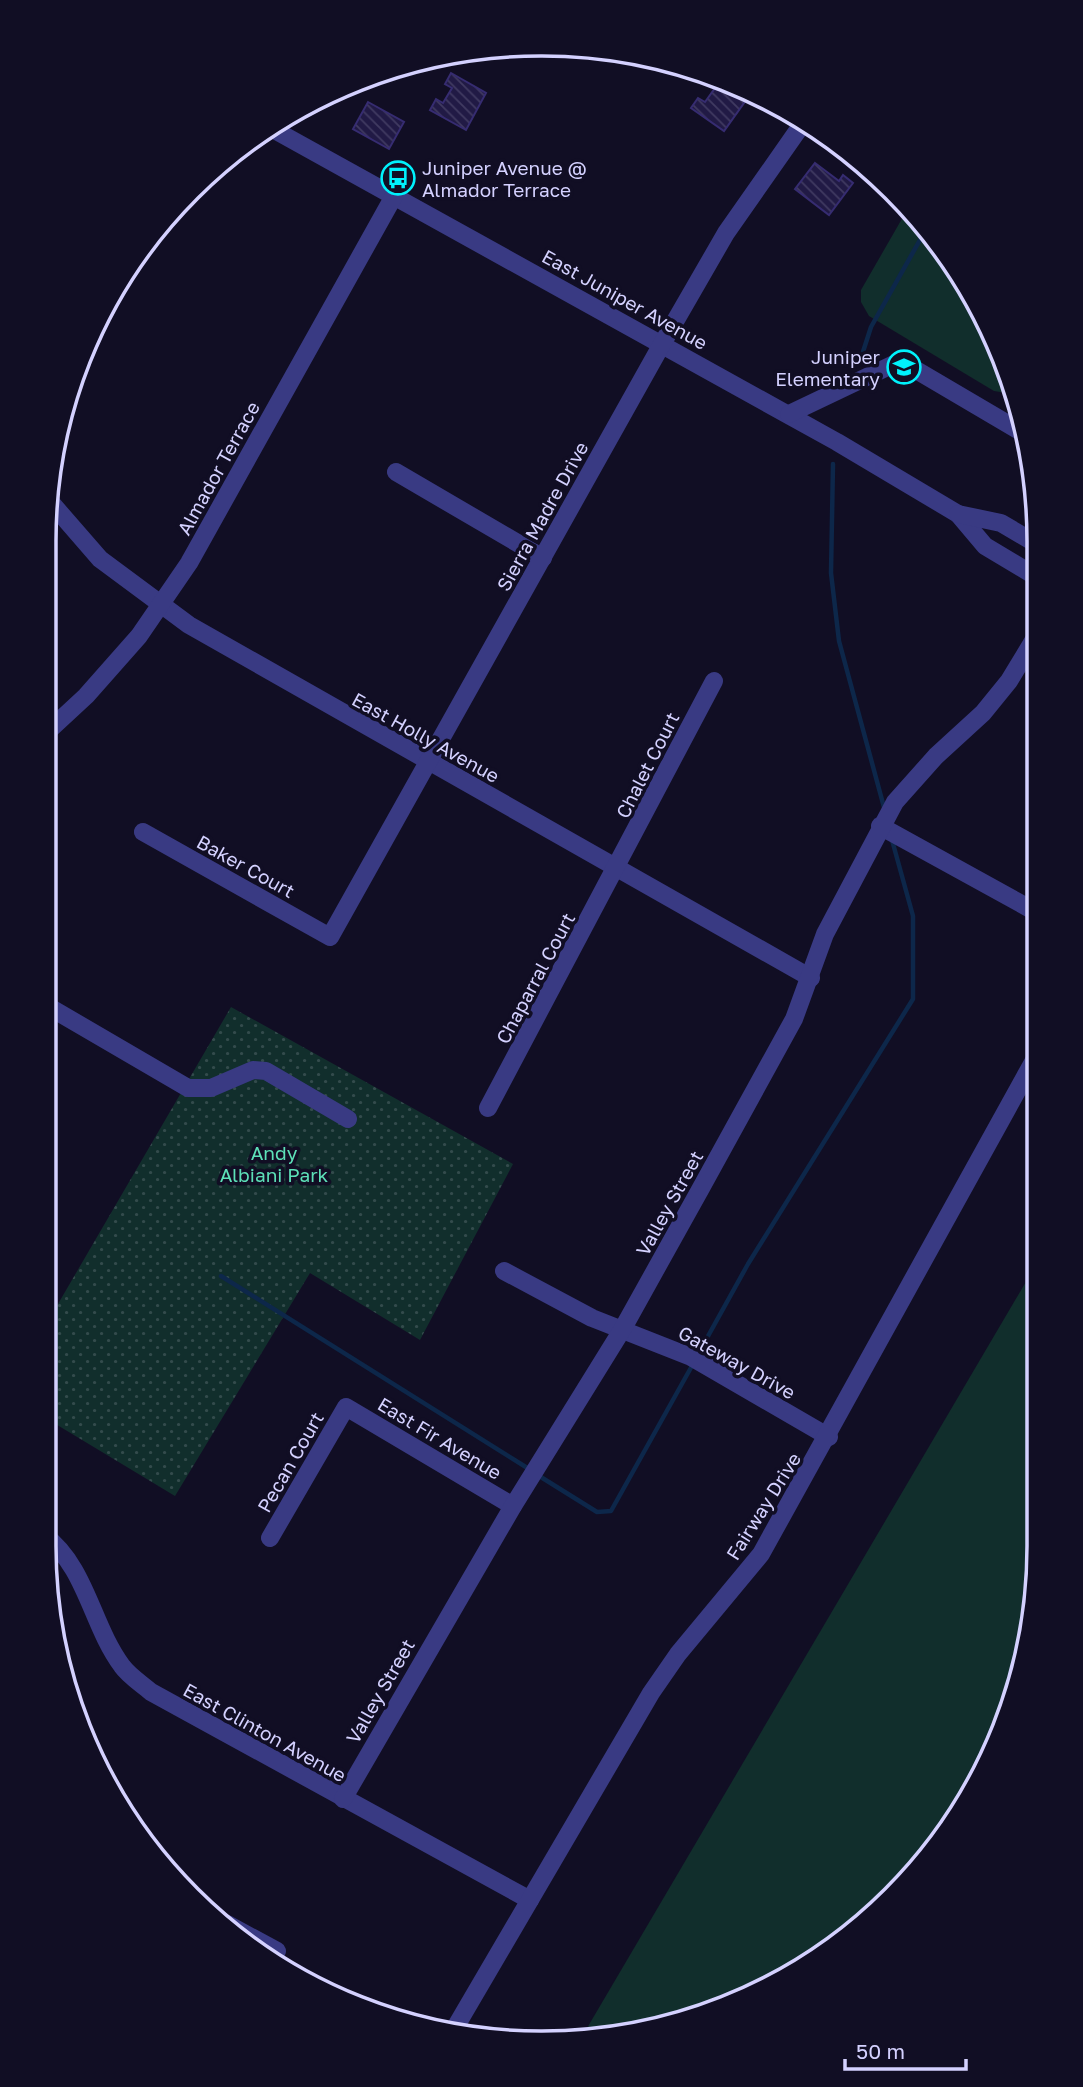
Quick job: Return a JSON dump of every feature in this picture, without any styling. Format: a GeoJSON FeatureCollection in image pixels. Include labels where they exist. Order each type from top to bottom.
{"type":"FeatureCollection","features":[{"type":"Feature","properties":{"kind":"street","name":"Sierra Madre Drive"},"geometry":{"type":"LineString","coordinates":[[330,937],[726,233],[798,130]]}},
{"type":"Feature","properties":{"kind":"street","name":"East Juniper Avenue"},"geometry":{"type":"LineString","coordinates":[[280,133],[789,414],[958,514],[1001,523],[1027,538]]}},
{"type":"Feature","properties":{"kind":"street","name":"Almador Terrace"},"geometry":{"type":"LineString","coordinates":[[56,723],[113,667],[161,606],[189,563],[394,196]]}},
{"type":"Feature","properties":{"kind":"street"},"geometry":{"type":"LineString","coordinates":[[789,414],[896,363],[911,367],[1013,427]]}},
{"type":"Feature","properties":{"kind":"street"},"geometry":{"type":"LineString","coordinates":[[396,472],[544,558]]}},
{"type":"Feature","properties":{"kind":"street","name":"East Holly Avenue"},"geometry":{"type":"LineString","coordinates":[[57,510],[100,559],[161,606],[246,659],[811,978]]}},
{"type":"Feature","properties":{"kind":"street","name":"East Juniper Avenue"},"geometry":{"type":"LineString","coordinates":[[958,514],[985,546],[1027,571]]}},
{"type":"Feature","properties":{"kind":"street","name":"Valley Street"},"geometry":{"type":"LineString","coordinates":[[343,1799],[513,1506],[622,1330],[794,1019],[825,934],[880,826],[912,782],[983,713],[1009,681],[1027,651]]}},
{"type":"Feature","properties":{"kind":"street","name":"Chalet Court"},"geometry":{"type":"LineString","coordinates":[[618,867],[714,681]]}},
{"type":"Feature","properties":{"kind":"street"},"geometry":{"type":"LineString","coordinates":[[880,826],[1027,907]]}},
{"type":"Feature","properties":{"kind":"street","name":"Baker Court"},"geometry":{"type":"LineString","coordinates":[[143,832],[330,937]]}},
{"type":"Feature","properties":{"kind":"street","name":"Chaparral Court"},"geometry":{"type":"LineString","coordinates":[[488,1108],[618,867]]}},
{"type":"Feature","properties":{"kind":"street"},"geometry":{"type":"LineString","coordinates":[[56,1011],[188,1088],[211,1088],[245,1073],[266,1071],[348,1119]]}},
{"type":"Feature","properties":{"kind":"street","name":"Fairway Drive"},"geometry":{"type":"LineString","coordinates":[[457,2024],[651,1693],[678,1654],[761,1554],[829,1437],[1027,1073]]}},
{"type":"Feature","properties":{"kind":"street","name":"Gateway Drive"},"geometry":{"type":"LineString","coordinates":[[503,1271],[554,1300],[691,1357],[829,1437]]}},
{"type":"Feature","properties":{"kind":"street","name":"East Fir Avenue"},"geometry":{"type":"LineString","coordinates":[[346,1406],[513,1506]]}},
{"type":"Feature","properties":{"kind":"street","name":"Pecan Court"},"geometry":{"type":"LineString","coordinates":[[270,1538],[346,1406]]}},
{"type":"Feature","properties":{"kind":"street","name":"East Clinton Avenue"},"geometry":{"type":"LineString","coordinates":[[56,1546],[67,1557],[77,1574],[101,1631],[123,1668],[173,1706],[530,1900]]}},
{"type":"Feature","properties":{"kind":"green space"},"geometry":{"type":"Polygon","coordinates":[[[903,217],[927,246],[962,299],[990,356],[1003,392],[994,391],[869,316],[861,302],[861,290],[903,217]]]}},
{"type":"Feature","properties":{"kind":"green space","name":"Andy Albiani Park"},"geometry":{"type":"Polygon","coordinates":[[[231,1007],[513,1164],[420,1340],[310,1273],[175,1496],[56,1424],[56,1307],[231,1007]]]}},
{"type":"Feature","properties":{"kind":"green space"},"geometry":{"type":"Polygon","coordinates":[[[1027,1280],[1027,1546],[1023,1609],[1018,1640],[1001,1702],[962,1788],[907,1866],[862,1911],[811,1949],[756,1981],[698,2005],[636,2022],[587,2029],[1027,1280]]]}},
{"type":"Feature","properties":{"kind":"building"},"geometry":{"type":"Polygon","coordinates":[[[451,73],[486,93],[466,130],[430,110],[436,99],[443,103],[452,88],[445,84],[451,73]]]}},
{"type":"Feature","properties":{"kind":"building"},"geometry":{"type":"Polygon","coordinates":[[[715,88],[745,101],[724,131],[691,108],[698,98],[705,102],[715,88]]]}},
{"type":"Feature","properties":{"kind":"building"},"geometry":{"type":"Polygon","coordinates":[[[368,102],[404,122],[389,149],[353,129],[368,102]]]}},
{"type":"Feature","properties":{"kind":"building"},"geometry":{"type":"Polygon","coordinates":[[[815,163],[839,181],[843,175],[853,183],[829,215],[795,189],[815,163]]]}},
{"type":"Feature","properties":{"kind":"waterway"},"geometry":{"type":"LineString","coordinates":[[860,361],[871,327],[921,238]]}},
{"type":"Feature","properties":{"kind":"waterway"},"geometry":{"type":"LineString","coordinates":[[833,464],[831,573],[839,641],[885,811]]}},
{"type":"Feature","properties":{"kind":"waterway"},"geometry":{"type":"LineString","coordinates":[[697,1356],[748,1264],[913,999],[913,916],[892,840]]}},
{"type":"Feature","properties":{"kind":"waterway"},"geometry":{"type":"LineString","coordinates":[[221,1276],[529,1469]]}},
{"type":"Feature","properties":{"kind":"waterway"},"geometry":{"type":"LineString","coordinates":[[536,1474],[597,1512],[611,1511],[693,1364]]}},
{"type":"Feature","properties":{"kind":"place","name":"Juniper Avenue @ Almador Terrace"},"geometry":{"type":"Point","coordinates":[398,178]}},
{"type":"Feature","properties":{"kind":"place","name":"Juniper Elementary"},"geometry":{"type":"Point","coordinates":[904,367]}}]}
